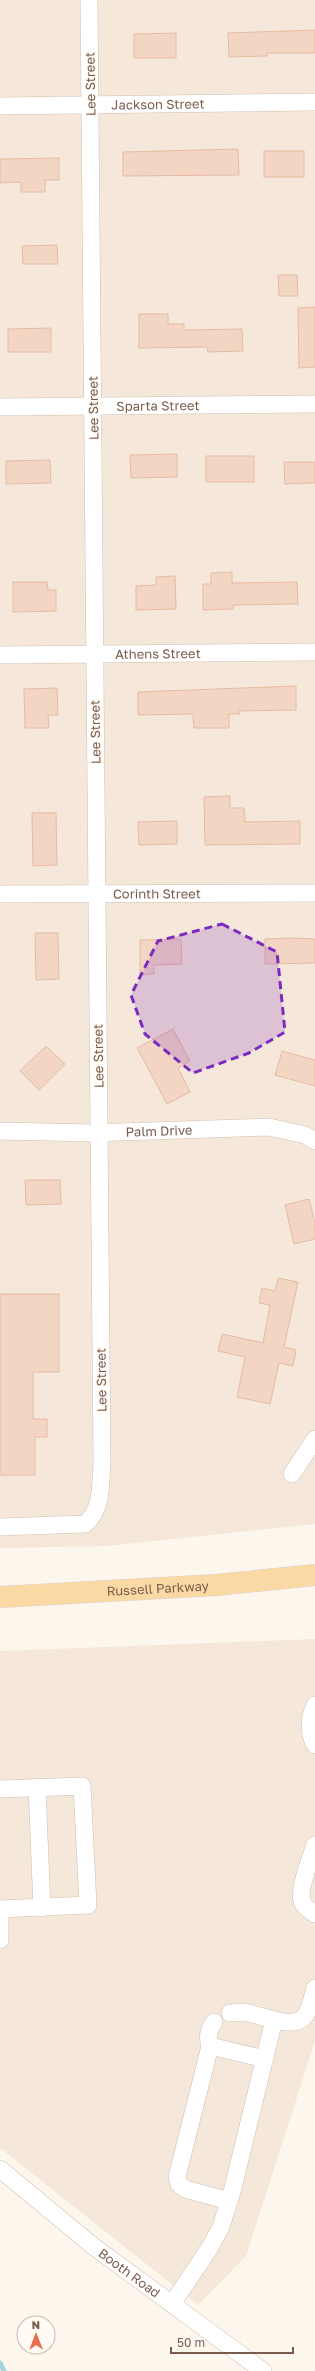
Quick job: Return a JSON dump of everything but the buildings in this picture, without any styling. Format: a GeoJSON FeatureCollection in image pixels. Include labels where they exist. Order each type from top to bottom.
{"type":"FeatureCollection","features":[{"type":"Feature","properties":{"kind":"main road","name":"Russell Parkway"},"geometry":{"type":"LineString","coordinates":[[0,1597],[216,1585],[315,1575]]}},
{"type":"Feature","properties":{"kind":"street","name":"Lee Street"},"geometry":{"type":"LineString","coordinates":[[0,1528],[84,1524],[93,1518],[99,1504],[102,1463],[89,0]]}},
{"type":"Feature","properties":{"kind":"street","name":"Jackson Street"},"geometry":{"type":"LineString","coordinates":[[0,106],[315,102]]}},
{"type":"Feature","properties":{"kind":"street","name":"Sparta Street"},"geometry":{"type":"LineString","coordinates":[[0,407],[315,404]]}},
{"type":"Feature","properties":{"kind":"street","name":"Athens Street"},"geometry":{"type":"LineString","coordinates":[[0,655],[315,652]]}},
{"type":"Feature","properties":{"kind":"street","name":"Corinth Street"},"geometry":{"type":"LineString","coordinates":[[0,894],[315,893]]}},
{"type":"Feature","properties":{"kind":"street","name":"Palm Drive"},"geometry":{"type":"LineString","coordinates":[[0,1131],[99,1133],[269,1127],[305,1135],[315,1141]]}},
{"type":"Feature","properties":{"kind":"street"},"geometry":{"type":"LineString","coordinates":[[292,1474],[315,1439]]}},
{"type":"Feature","properties":{"kind":"street"},"geometry":{"type":"LineString","coordinates":[[315,1705],[310,1725],[315,1745]]}},
{"type":"Feature","properties":{"kind":"street"},"geometry":{"type":"LineString","coordinates":[[0,1789],[82,1786],[88,1905],[0,1909]]}},
{"type":"Feature","properties":{"kind":"street"},"geometry":{"type":"LineString","coordinates":[[37,1788],[42,1908]]}},
{"type":"Feature","properties":{"kind":"street"},"geometry":{"type":"LineString","coordinates":[[315,1845],[303,1885],[302,1900],[307,1908],[315,1914]]}},
{"type":"Feature","properties":{"kind":"street"},"geometry":{"type":"LineString","coordinates":[[0,1914],[0,1940]]}},
{"type":"Feature","properties":{"kind":"street"},"geometry":{"type":"LineString","coordinates":[[230,2013],[245,2012],[288,2024],[298,2022],[305,2017],[315,1988]]}},
{"type":"Feature","properties":{"kind":"street"},"geometry":{"type":"LineString","coordinates":[[172,2304],[210,2249],[221,2227],[229,2201],[274,2020]]}},
{"type":"Feature","properties":{"kind":"street"},"geometry":{"type":"LineString","coordinates":[[214,2022],[210,2028],[208,2040],[210,2046],[177,2177],[179,2184],[185,2189],[229,2201]]}},
{"type":"Feature","properties":{"kind":"street"},"geometry":{"type":"LineString","coordinates":[[210,2046],[265,2059]]}},
{"type":"Feature","properties":{"kind":"street","name":"Booth Road"},"geometry":{"type":"LineString","coordinates":[[0,2169],[93,2246],[263,2371]]}},
{"type":"Feature","properties":{"kind":"highlighted area"},"geometry":{"type":"Polygon","coordinates":[[[222,924],[277,952],[285,1032],[249,1053],[193,1073],[145,1034],[131,995],[158,941],[222,924]]]}},
{"type":"Feature","properties":{"kind":"shaded area"},"geometry":{"type":"Polygon","coordinates":[[[0,0],[315,0],[315,1524],[107,1546],[0,1548],[0,0]]]}},
{"type":"Feature","properties":{"kind":"shaded area"},"geometry":{"type":"Polygon","coordinates":[[[315,1639],[315,2041],[246,2256],[198,2305],[0,2148],[0,1651],[315,1639]]]}},
{"type":"Feature","properties":{"kind":"waterway"},"geometry":{"type":"LineString","coordinates":[[0,2363],[4,2371]]}}]}
